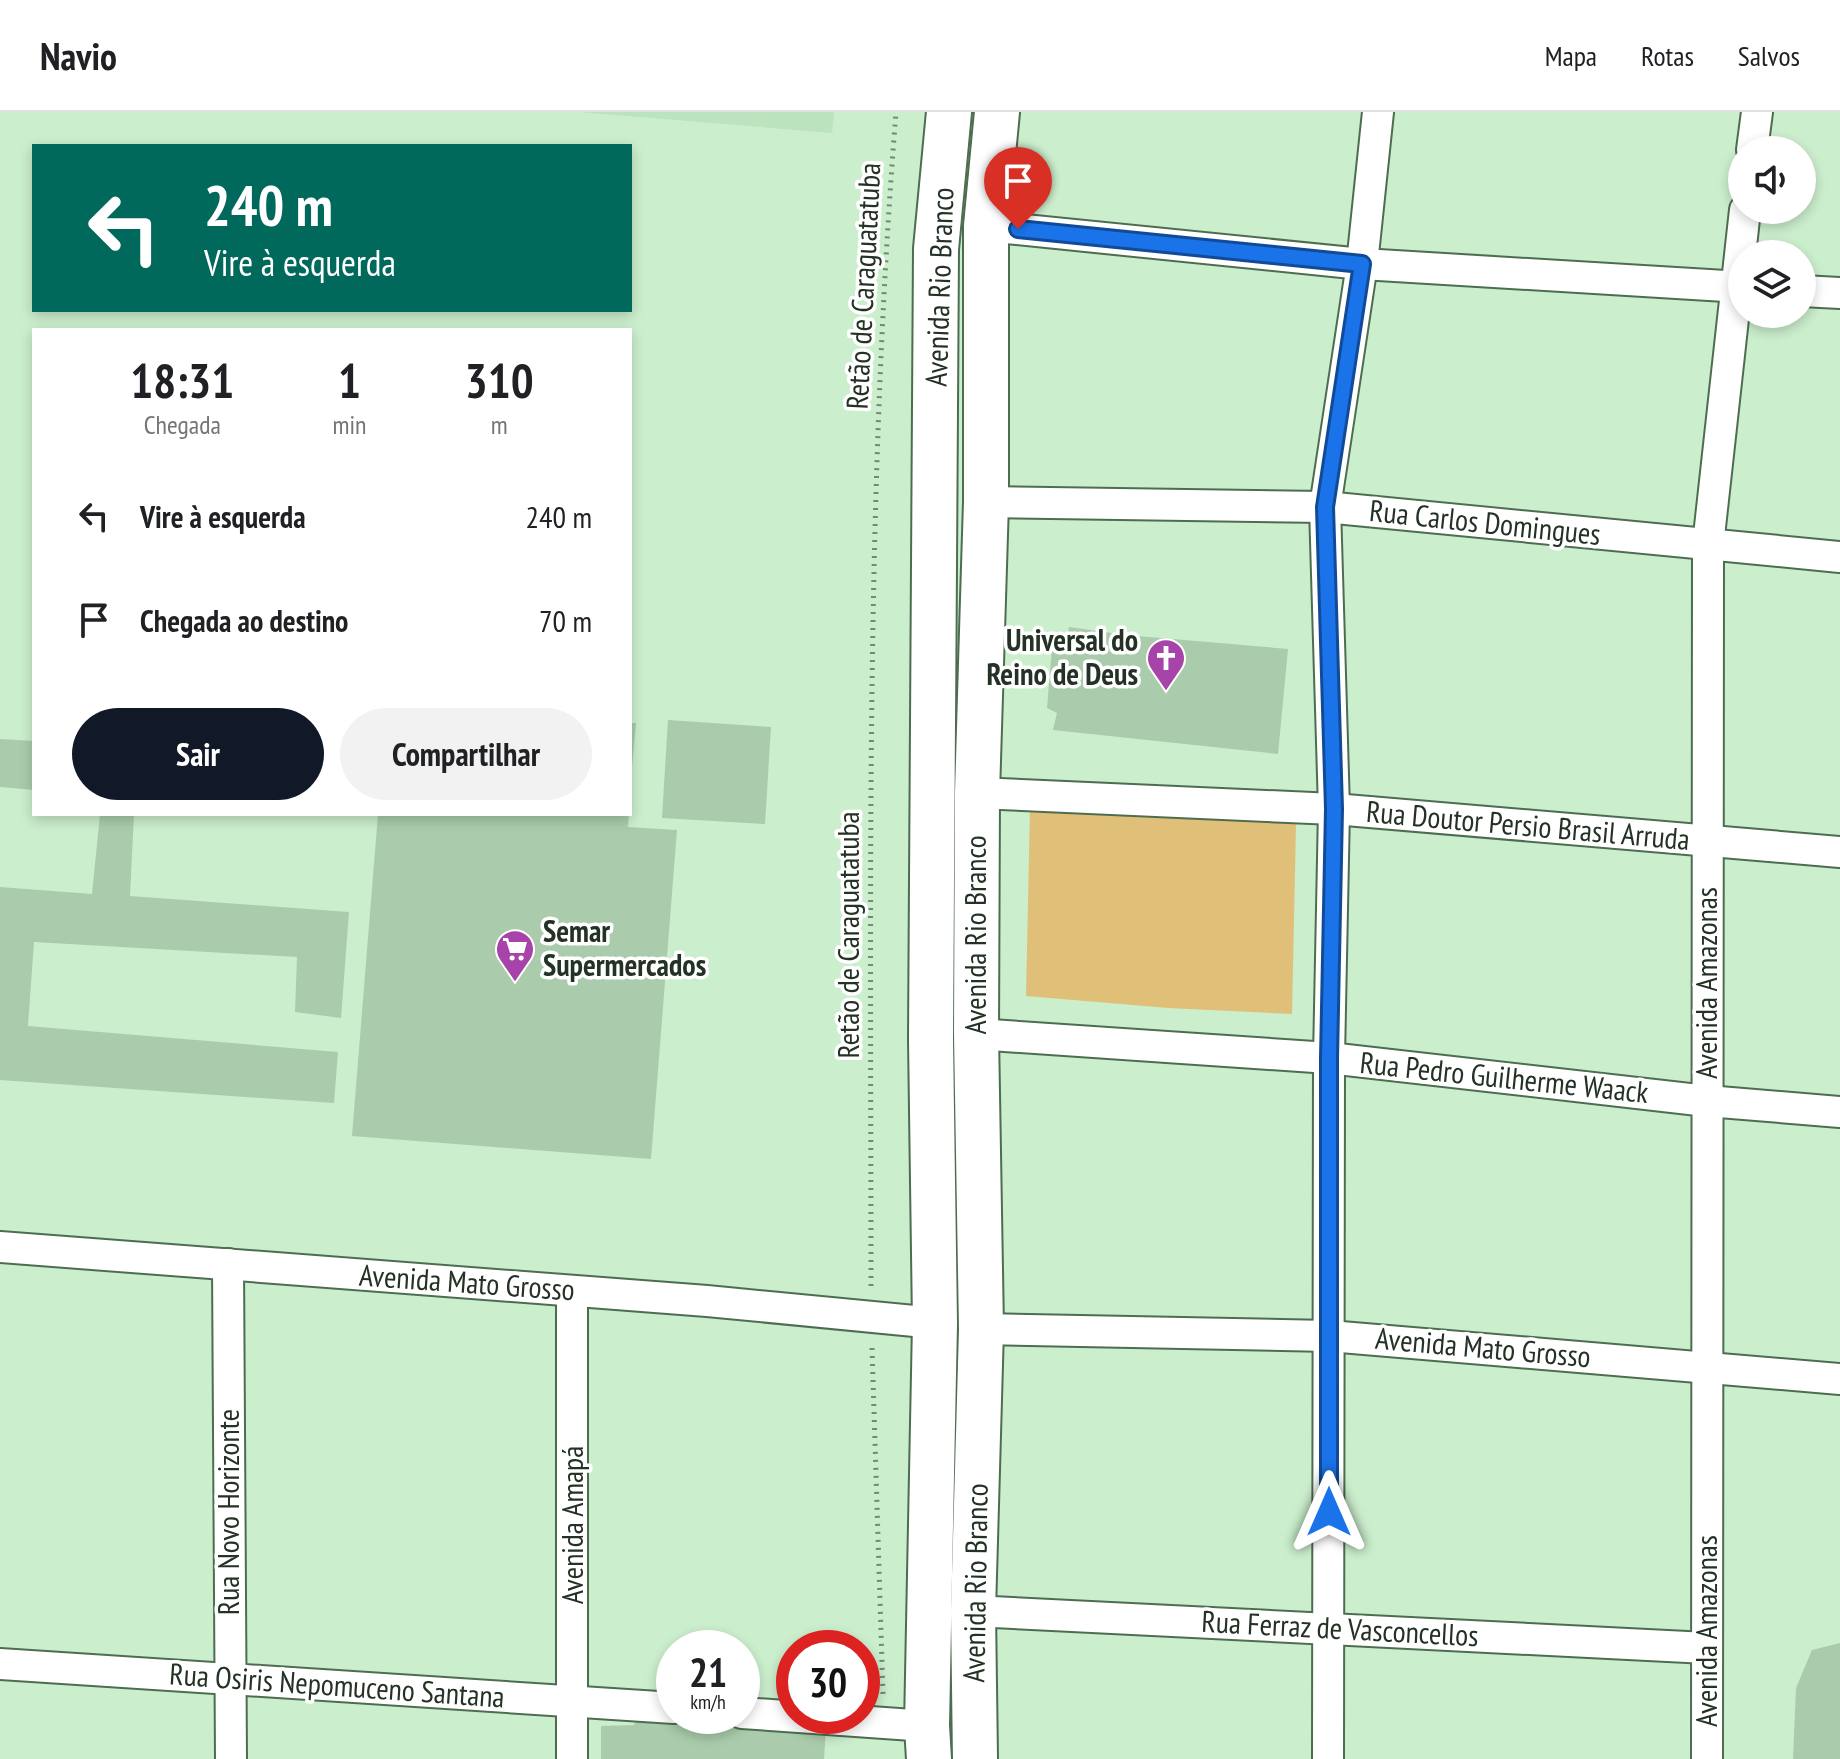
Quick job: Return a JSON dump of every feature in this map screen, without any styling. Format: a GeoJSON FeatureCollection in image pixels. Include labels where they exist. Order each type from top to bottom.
{"type":"FeatureCollection","features":[{"type":"Feature","properties":{"kind":"main road","name":"Avenida Rio Branco"},"geometry":{"type":"LineString","coordinates":[[928,1742],[935,1323],[931,1023],[936,249],[949,112]]}},
{"type":"Feature","properties":{"kind":"main road","name":"Avenida Rio Branco"},"geometry":{"type":"LineString","coordinates":[[975,1759],[973,1611],[981,1329],[976,1034],[977,793],[986,502],[986,226],[997,112]]}},
{"type":"Feature","properties":{"kind":"street"},"geometry":{"type":"LineString","coordinates":[[1328,1759],[1329,1058],[1334,809],[1325,507],[1362,264],[1378,112]]}},
{"type":"Feature","properties":{"kind":"street"},"geometry":{"type":"LineString","coordinates":[[1754,136],[1757,112]]}},
{"type":"Feature","properties":{"kind":"street"},"geometry":{"type":"LineString","coordinates":[[986,226],[1362,264],[1728,286]]}},
{"type":"Feature","properties":{"kind":"street"},"geometry":{"type":"LineString","coordinates":[[1816,292],[1840,293]]}},
{"type":"Feature","properties":{"kind":"street","name":"Avenida Amazonas"},"geometry":{"type":"LineString","coordinates":[[1707,1759],[1708,545],[1734,328]]}},
{"type":"Feature","properties":{"kind":"street","name":"Rua Carlos Domingues"},"geometry":{"type":"LineString","coordinates":[[986,502],[1325,507],[1840,557]]}},
{"type":"Feature","properties":{"kind":"street","name":"Rua Doutor Persio Brasil Arruda"},"geometry":{"type":"LineString","coordinates":[[977,793],[1334,809],[1840,852]]}},
{"type":"Feature","properties":{"kind":"street","name":"Rua Pedro Guilherme Waack"},"geometry":{"type":"LineString","coordinates":[[976,1034],[1329,1058],[1707,1101],[1840,1112]]}},
{"type":"Feature","properties":{"kind":"street","name":"Avenida Mato Grosso"},"geometry":{"type":"LineString","coordinates":[[0,1247],[572,1291],[935,1323]]}},
{"type":"Feature","properties":{"kind":"street","name":"Rua Novo Horizonte"},"geometry":{"type":"LineString","coordinates":[[228,1264],[231,1759]]}},
{"type":"Feature","properties":{"kind":"street","name":"Avenida Amapá"},"geometry":{"type":"LineString","coordinates":[[572,1291],[572,1759]]}},
{"type":"Feature","properties":{"kind":"street","name":"Avenida Mato Grosso"},"geometry":{"type":"LineString","coordinates":[[981,1329],[1329,1336],[1840,1379]]}},
{"type":"Feature","properties":{"kind":"street","name":"Rua Ferraz de Vasconcellos"},"geometry":{"type":"LineString","coordinates":[[973,1611],[1707,1648]]}},
{"type":"Feature","properties":{"kind":"street","name":"Rua Osiris Nepomuceno Santana"},"geometry":{"type":"LineString","coordinates":[[0,1664],[656,1707]]}},
{"type":"Feature","properties":{"kind":"street"},"geometry":{"type":"LineString","coordinates":[[760,1714],[884,1723],[928,1742]]}},
{"type":"Feature","properties":{"kind":"path","name":"Retão de Caraguatatuba"},"geometry":{"type":"LineString","coordinates":[[884,1723],[871,1317],[871,841],[885,246],[896,112]]}},
{"type":"Feature","properties":{"kind":"shaded area"},"geometry":{"type":"Polygon","coordinates":[[[579,112],[834,112],[832,133],[579,112]]]}},
{"type":"Feature","properties":{"kind":"shaded area"},"geometry":{"type":"Polygon","coordinates":[[[1030,809],[1296,824],[1292,1014],[1026,996],[1030,809]]]}},
{"type":"Feature","properties":{"kind":"building","name":"Universal do Reino de Deus"},"geometry":{"type":"Polygon","coordinates":[[[1069,627],[1288,649],[1278,754],[1053,730],[1057,713],[1047,708],[1052,648],[1065,649],[1069,627]]]}},
{"type":"Feature","properties":{"kind":"building"},"geometry":{"type":"Polygon","coordinates":[[[668,720],[771,727],[765,824],[662,818],[668,720]]]}},
{"type":"Feature","properties":{"kind":"building"},"geometry":{"type":"Polygon","coordinates":[[[632,723],[636,723],[632,768],[632,723]]]}},
{"type":"Feature","properties":{"kind":"building"},"geometry":{"type":"Polygon","coordinates":[[[0,739],[32,741],[32,790],[0,787],[0,739]]]}},
{"type":"Feature","properties":{"kind":"building"},"geometry":{"type":"Polygon","coordinates":[[[100,816],[134,816],[130,896],[349,912],[341,1018],[295,1012],[297,957],[34,942],[28,1026],[338,1052],[334,1103],[0,1080],[0,887],[92,894],[100,816]]]}},
{"type":"Feature","properties":{"kind":"building","name":"Semar Supermercados"},"geometry":{"type":"Polygon","coordinates":[[[378,816],[629,816],[628,827],[677,830],[651,1159],[352,1136],[378,816]]]}},
{"type":"Feature","properties":{"kind":"building"},"geometry":{"type":"Polygon","coordinates":[[[1840,1643],[1840,1759],[1793,1759],[1796,1688],[1812,1650],[1840,1643]]]}},
{"type":"Feature","properties":{"kind":"building"},"geometry":{"type":"Polygon","coordinates":[[[637,1715],[656,1716],[656,1734],[760,1734],[760,1724],[776,1725],[776,1734],[826,1734],[824,1759],[601,1759],[601,1726],[634,1725],[637,1715]]]}},
{"type":"Feature","properties":{"kind":"place","name":"Universal do Reino de Deus"},"geometry":{"type":"Point","coordinates":[1166,692]}},
{"type":"Feature","properties":{"kind":"place","name":"Semar Supermercados"},"geometry":{"type":"Point","coordinates":[515,983]}},
{"type":"Feature","properties":{"kind":"route"},"geometry":{"type":"LineString","coordinates":[[1018,229],[1362,264],[1325,507],[1334,809],[1329,1058],[1329,1512]]}}]}
